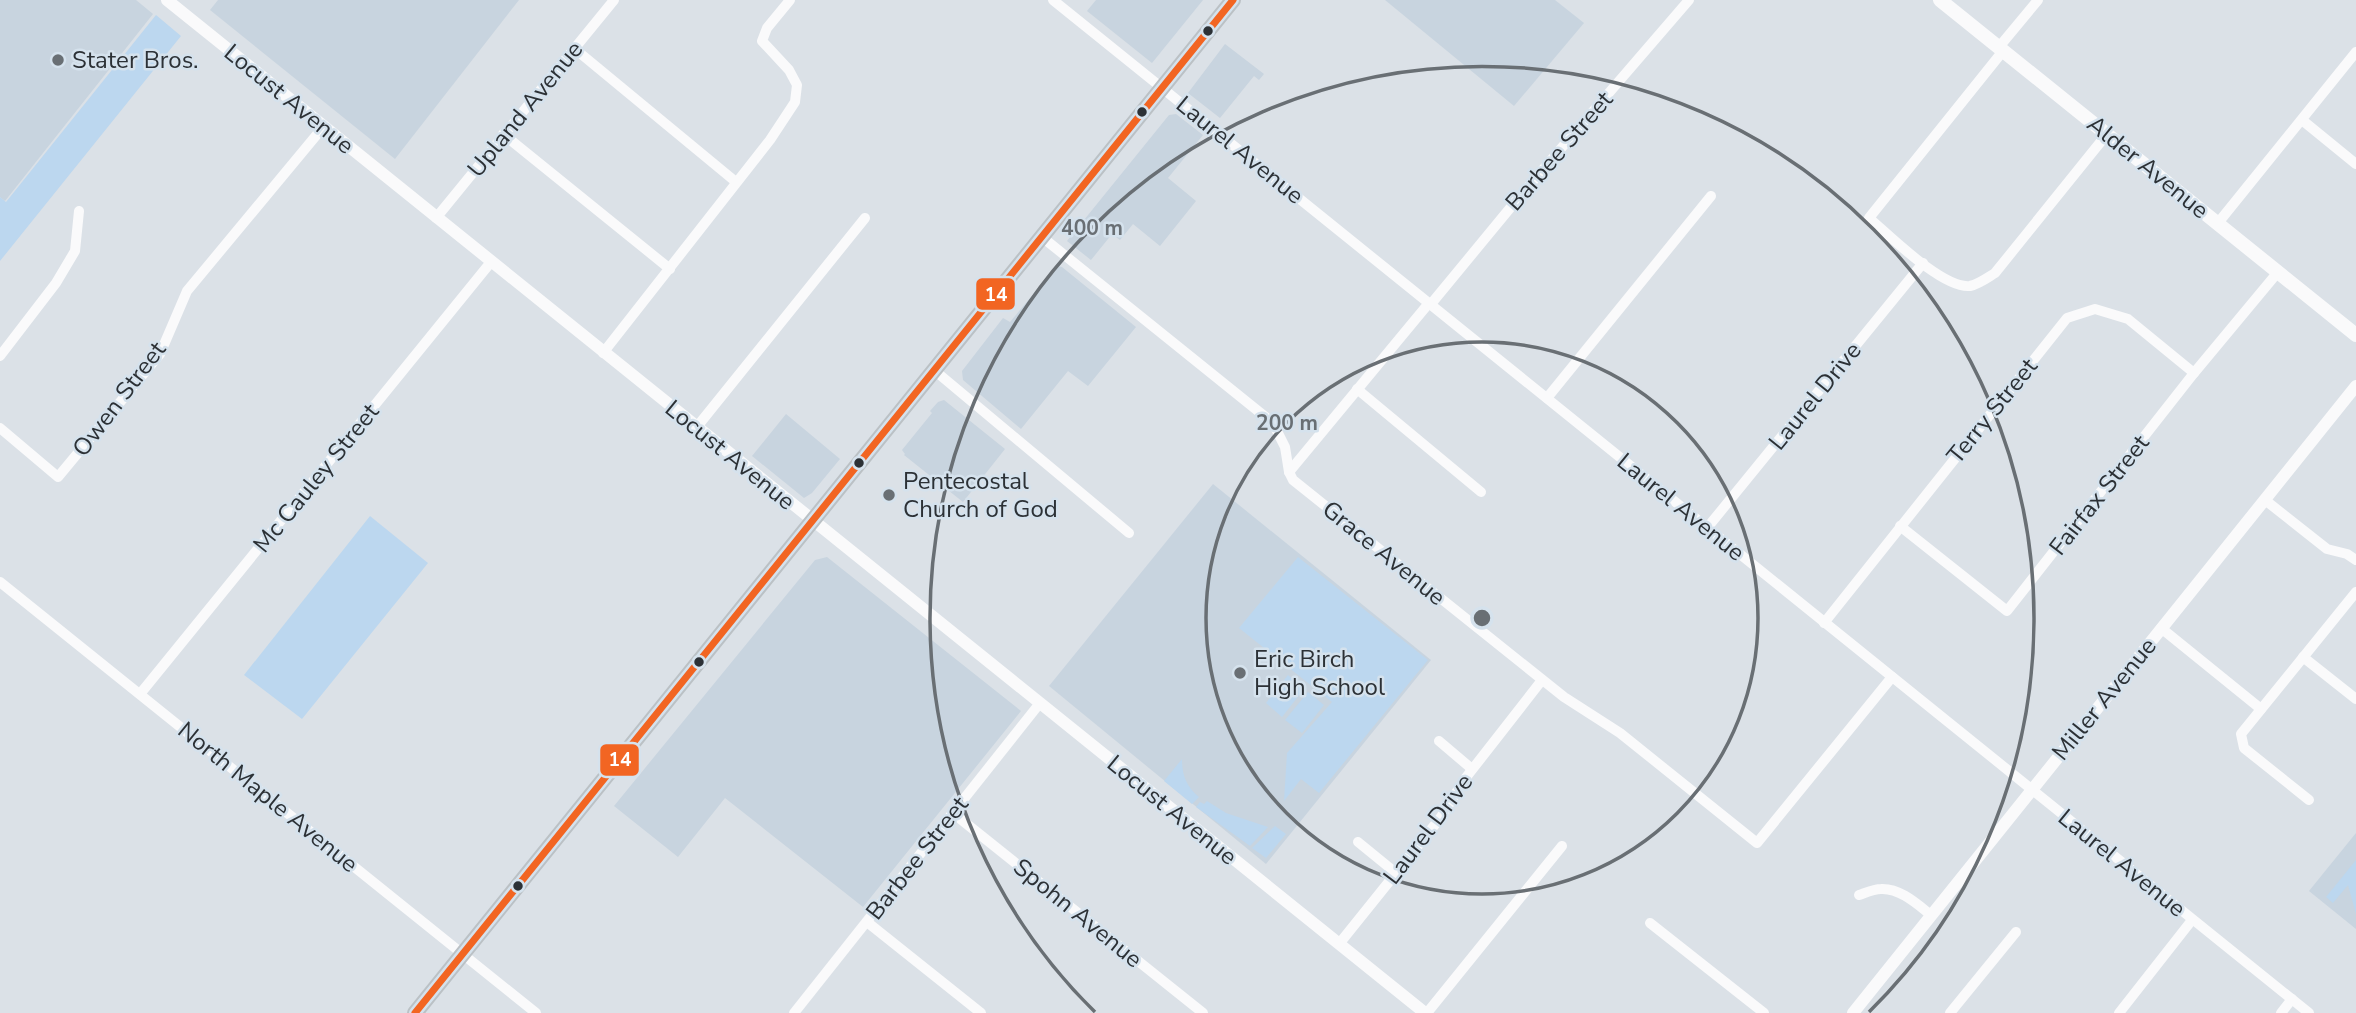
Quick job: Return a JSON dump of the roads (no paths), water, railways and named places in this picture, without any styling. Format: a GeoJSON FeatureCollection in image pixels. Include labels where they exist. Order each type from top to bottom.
{"type":"FeatureCollection","features":[{"type":"Feature","properties":{"kind":"main road"},"geometry":{"type":"LineString","coordinates":[[415,1013],[1233,0]]}},
{"type":"Feature","properties":{"kind":"main road","name":"Alder Avenue"},"geometry":{"type":"LineString","coordinates":[[1940,0],[2356,335]]}},
{"type":"Feature","properties":{"kind":"street","name":"Locust Avenue"},"geometry":{"type":"LineString","coordinates":[[167,0],[1426,1013]]}},
{"type":"Feature","properties":{"kind":"street","name":"Upland Avenue"},"geometry":{"type":"LineString","coordinates":[[436,218],[614,0]]}},
{"type":"Feature","properties":{"kind":"street"},"geometry":{"type":"LineString","coordinates":[[603,353],[770,140],[795,102],[797,85],[789,70],[762,41],[767,28],[790,0]]}},
{"type":"Feature","properties":{"kind":"street","name":"Laurel Avenue"},"geometry":{"type":"LineString","coordinates":[[1053,0],[2309,1013]]}},
{"type":"Feature","properties":{"kind":"street","name":"Barbee Street"},"geometry":{"type":"LineString","coordinates":[[1289,472],[1357,388],[1689,0]]}},
{"type":"Feature","properties":{"kind":"street"},"geometry":{"type":"LineString","coordinates":[[2038,0],[1869,219],[1946,282],[1970,286],[1995,273],[2107,134]]}},
{"type":"Feature","properties":{"kind":"street"},"geometry":{"type":"LineString","coordinates":[[575,48],[736,182]]}},
{"type":"Feature","properties":{"kind":"street"},"geometry":{"type":"LineString","coordinates":[[2218,223],[2356,52]]}},
{"type":"Feature","properties":{"kind":"street"},"geometry":{"type":"LineString","coordinates":[[2302,120],[2356,164]]}},
{"type":"Feature","properties":{"kind":"street","name":"Owen Street"},"geometry":{"type":"LineString","coordinates":[[0,428],[58,477],[160,354],[187,291],[324,127]]}},
{"type":"Feature","properties":{"kind":"street"},"geometry":{"type":"LineString","coordinates":[[503,134],[670,269]]}},
{"type":"Feature","properties":{"kind":"street"},"geometry":{"type":"LineString","coordinates":[[1547,398],[1711,196]]}},
{"type":"Feature","properties":{"kind":"street"},"geometry":{"type":"LineString","coordinates":[[0,356],[56,283],[75,251],[79,211]]}},
{"type":"Feature","properties":{"kind":"street"},"geometry":{"type":"LineString","coordinates":[[696,428],[865,218]]}},
{"type":"Feature","properties":{"kind":"street"},"geometry":{"type":"LineString","coordinates":[[1042,237],[1273,423],[1285,447],[1289,472]]}},
{"type":"Feature","properties":{"kind":"street","name":"Mc Cauley Street"},"geometry":{"type":"LineString","coordinates":[[140,694],[491,262]]}},
{"type":"Feature","properties":{"kind":"street","name":"Laurel Drive"},"geometry":{"type":"LineString","coordinates":[[1707,528],[1923,263]]}},
{"type":"Feature","properties":{"kind":"street","name":"Fairfax Street"},"geometry":{"type":"LineString","coordinates":[[1900,526],[2007,611],[2194,373],[2278,272]]}},
{"type":"Feature","properties":{"kind":"street","name":"Terry Street"},"geometry":{"type":"LineString","coordinates":[[1824,623],[2067,318],[2095,309],[2128,318],[2194,373]]}},
{"type":"Feature","properties":{"kind":"street"},"geometry":{"type":"LineString","coordinates":[[933,370],[1129,533]]}},
{"type":"Feature","properties":{"kind":"street","name":"Miller Avenue"},"geometry":{"type":"LineString","coordinates":[[1860,1010],[2030,790],[2356,386]]}},
{"type":"Feature","properties":{"kind":"street"},"geometry":{"type":"LineString","coordinates":[[1357,388],[1481,492]]}},
{"type":"Feature","properties":{"kind":"street","name":"Grace Avenue"},"geometry":{"type":"LineString","coordinates":[[1289,472],[1293,480],[1576,707],[1620,733],[1757,843],[1892,677]]}},
{"type":"Feature","properties":{"kind":"street"},"geometry":{"type":"LineString","coordinates":[[2265,500],[2327,549],[2347,554],[2356,560]]}},
{"type":"Feature","properties":{"kind":"street","name":"North Maple Avenue"},"geometry":{"type":"LineString","coordinates":[[0,582],[536,1013]]}},
{"type":"Feature","properties":{"kind":"street"},"geometry":{"type":"LineString","coordinates":[[2309,800],[2244,748],[2241,734],[2356,592]]}},
{"type":"Feature","properties":{"kind":"street"},"geometry":{"type":"LineString","coordinates":[[2161,628],[2262,709]]}},
{"type":"Feature","properties":{"kind":"street"},"geometry":{"type":"LineString","coordinates":[[2304,657],[2356,699]]}},
{"type":"Feature","properties":{"kind":"street","name":"Laurel Drive"},"geometry":{"type":"LineString","coordinates":[[1339,944],[1441,817],[1472,769],[1542,680]]}},
{"type":"Feature","properties":{"kind":"street","name":"Barbee Street"},"geometry":{"type":"LineString","coordinates":[[794,1013],[1040,704]]}},
{"type":"Feature","properties":{"kind":"street"},"geometry":{"type":"LineString","coordinates":[[1438,741],[1472,769]]}},
{"type":"Feature","properties":{"kind":"street","name":"Spohn Avenue"},"geometry":{"type":"LineString","coordinates":[[953,813],[1203,1013]]}},
{"type":"Feature","properties":{"kind":"street"},"geometry":{"type":"LineString","coordinates":[[1358,842],[1396,873]]}},
{"type":"Feature","properties":{"kind":"street"},"geometry":{"type":"LineString","coordinates":[[1426,1013],[1562,846]]}},
{"type":"Feature","properties":{"kind":"street"},"geometry":{"type":"LineString","coordinates":[[1859,895],[1881,889],[1896,892],[1912,900],[1931,915]]}},
{"type":"Feature","properties":{"kind":"street"},"geometry":{"type":"LineString","coordinates":[[2119,1013],[2192,920]]}},
{"type":"Feature","properties":{"kind":"street"},"geometry":{"type":"LineString","coordinates":[[867,922],[981,1013]]}},
{"type":"Feature","properties":{"kind":"street"},"geometry":{"type":"LineString","coordinates":[[1650,923],[1764,1013]]}},
{"type":"Feature","properties":{"kind":"street"},"geometry":{"type":"LineString","coordinates":[[1950,1013],[2016,932]]}},
{"type":"Feature","properties":{"kind":"street"},"geometry":{"type":"LineString","coordinates":[[2281,1013],[2292,999]]}},
{"type":"Feature","properties":{"kind":"place","name":"Stater Bros."},"geometry":{"type":"Point","coordinates":[58,60]}},
{"type":"Feature","properties":{"kind":"place","name":"Pentecostal Church of God"},"geometry":{"type":"Point","coordinates":[889,495]}},
{"type":"Feature","properties":{"kind":"place","name":"Eric Birch High School"},"geometry":{"type":"Point","coordinates":[1240,673]}}]}
